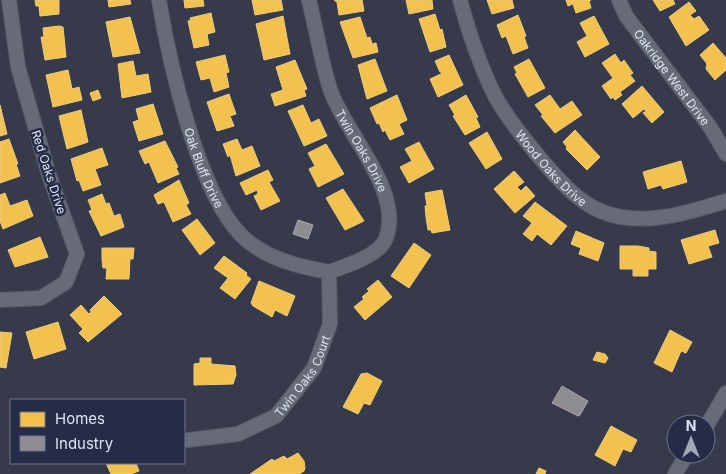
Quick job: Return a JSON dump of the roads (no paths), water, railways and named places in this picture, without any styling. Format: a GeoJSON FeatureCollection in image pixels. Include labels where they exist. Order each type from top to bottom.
{"type":"FeatureCollection","features":[{"type":"Feature","properties":{"kind":"street","name":"Red Oaks Drive"},"geometry":{"type":"LineString","coordinates":[[5,301],[41,298],[66,282],[77,254],[49,175],[18,67],[9,0]]}},
{"type":"Feature","properties":{"kind":"street","name":"Oak Bluff Drive"},"geometry":{"type":"LineString","coordinates":[[159,0],[167,48],[202,167],[223,210],[242,236],[271,256],[293,265],[329,272]]}},
{"type":"Feature","properties":{"kind":"street","name":"Twin Oaks Drive"},"geometry":{"type":"LineString","coordinates":[[308,0],[330,90],[382,187],[389,214],[386,239],[366,258],[329,272]]}},
{"type":"Feature","properties":{"kind":"street","name":"Wood Oaks Drive"},"geometry":{"type":"LineString","coordinates":[[460,0],[469,34],[487,79],[500,105],[553,171],[582,200],[601,211],[622,217],[644,218],[665,216],[726,201]]}},
{"type":"Feature","properties":{"kind":"street","name":"Oakridge West Drive"},"geometry":{"type":"LineString","coordinates":[[619,0],[626,16],[710,127],[726,154]]}},
{"type":"Feature","properties":{"kind":"street","name":"Twin Oaks Court"},"geometry":{"type":"LineString","coordinates":[[188,440],[238,434],[276,416],[314,368],[330,324],[329,272]]}},
{"type":"Feature","properties":{"kind":"street"},"geometry":{"type":"LineString","coordinates":[[713,414],[726,393]]}}]}
